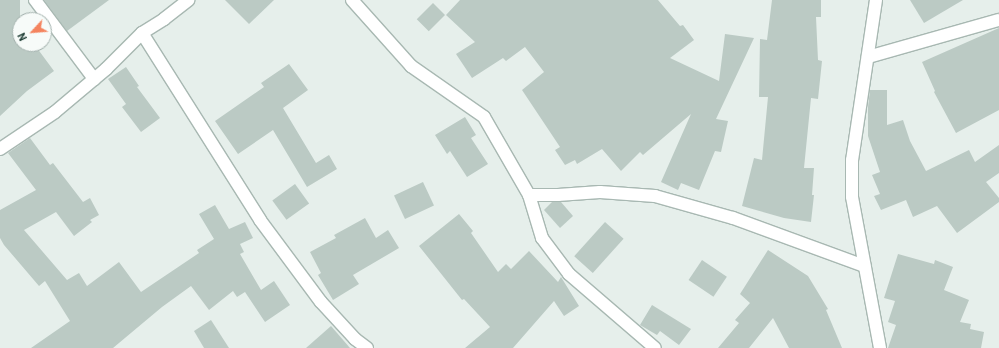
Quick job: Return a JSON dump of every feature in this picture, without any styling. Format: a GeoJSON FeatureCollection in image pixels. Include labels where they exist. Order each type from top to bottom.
{"type":"FeatureCollection","features":[{"type":"Feature","properties":{"kind":"street"},"geometry":{"type":"LineString","coordinates":[[35,0],[94,79]]}},
{"type":"Feature","properties":{"kind":"street"},"geometry":{"type":"LineString","coordinates":[[0,149],[55,112],[94,79],[142,33],[164,19],[188,0]]}},
{"type":"Feature","properties":{"kind":"street"},"geometry":{"type":"LineString","coordinates":[[352,0],[411,66],[484,116],[529,195],[542,238],[569,274],[655,348]]}},
{"type":"Feature","properties":{"kind":"street"},"geometry":{"type":"LineString","coordinates":[[876,0],[852,160],[852,197],[880,348]]}},
{"type":"Feature","properties":{"kind":"street"},"geometry":{"type":"LineString","coordinates":[[868,57],[999,20]]}},
{"type":"Feature","properties":{"kind":"street"},"geometry":{"type":"LineString","coordinates":[[142,33],[260,220],[321,302],[355,339],[367,348]]}},
{"type":"Feature","properties":{"kind":"street"},"geometry":{"type":"LineString","coordinates":[[529,195],[558,195],[600,192],[655,196],[733,218],[864,266]]}},
{"type":"Feature","properties":{"kind":"building"},"geometry":{"type":"Polygon","coordinates":[[[0,0],[20,0],[20,12],[12,12],[12,52],[40,52],[54,71],[27,91],[0,116],[0,0]]]}},
{"type":"Feature","properties":{"kind":"building"},"geometry":{"type":"Polygon","coordinates":[[[44,0],[109,0],[67,31],[44,0]]]}},
{"type":"Feature","properties":{"kind":"building"},"geometry":{"type":"Polygon","coordinates":[[[225,0],[274,0],[249,24],[225,0]]]}},
{"type":"Feature","properties":{"kind":"building"},"geometry":{"type":"Polygon","coordinates":[[[460,0],[658,0],[680,26],[683,25],[694,40],[670,58],[719,81],[725,34],[754,38],[716,119],[728,121],[721,152],[715,151],[699,190],[681,183],[678,190],[661,182],[691,114],[643,155],[640,152],[621,171],[602,149],[577,164],[575,160],[565,165],[555,150],[560,147],[522,90],[544,72],[525,47],[506,61],[503,58],[472,78],[456,54],[475,42],[446,15],[460,0]]]}},
{"type":"Feature","properties":{"kind":"building"},"geometry":{"type":"Polygon","coordinates":[[[772,0],[821,0],[821,17],[816,17],[818,60],[822,61],[818,99],[811,98],[804,168],[814,168],[812,195],[814,195],[811,222],[784,218],[742,206],[754,158],[762,160],[768,97],[759,97],[760,39],[767,40],[772,0]]]}},
{"type":"Feature","properties":{"kind":"building"},"geometry":{"type":"Polygon","coordinates":[[[910,0],[963,0],[924,23],[910,0]]]}},
{"type":"Feature","properties":{"kind":"building"},"geometry":{"type":"Polygon","coordinates":[[[433,3],[445,15],[429,31],[417,19],[433,3]]]}},
{"type":"Feature","properties":{"kind":"building"},"geometry":{"type":"Polygon","coordinates":[[[999,28],[999,110],[956,133],[934,92],[935,91],[922,62],[999,28]]]}},
{"type":"Feature","properties":{"kind":"building"},"geometry":{"type":"Polygon","coordinates":[[[289,64],[308,90],[283,108],[316,163],[329,155],[337,169],[307,187],[273,130],[238,154],[215,121],[264,87],[261,83],[289,64]]]}},
{"type":"Feature","properties":{"kind":"building"},"geometry":{"type":"Polygon","coordinates":[[[126,67],[139,86],[137,87],[160,118],[141,132],[122,107],[126,104],[108,79],[126,67]]]}},
{"type":"Feature","properties":{"kind":"building"},"geometry":{"type":"Polygon","coordinates":[[[870,90],[887,90],[887,125],[903,120],[910,141],[926,171],[969,150],[975,162],[999,145],[999,173],[986,182],[999,198],[999,202],[957,233],[937,206],[913,217],[906,200],[881,210],[874,196],[880,194],[872,175],[880,172],[868,136],[868,107],[870,90]]]}},
{"type":"Feature","properties":{"kind":"building"},"geometry":{"type":"Polygon","coordinates":[[[465,117],[476,135],[471,138],[488,164],[467,177],[450,151],[447,154],[435,135],[465,117]]]}},
{"type":"Feature","properties":{"kind":"building"},"geometry":{"type":"Polygon","coordinates":[[[30,138],[50,165],[53,163],[83,202],[90,198],[99,215],[90,220],[92,222],[74,236],[56,212],[24,230],[67,280],[79,273],[87,286],[119,262],[141,292],[199,253],[197,250],[214,239],[199,214],[215,205],[229,229],[245,222],[253,238],[240,244],[244,252],[240,254],[261,290],[274,281],[290,305],[265,322],[245,292],[237,297],[233,291],[209,310],[191,286],[162,307],[113,348],[31,348],[70,321],[45,281],[39,286],[4,245],[0,238],[0,210],[36,190],[8,153],[30,138]]]}},
{"type":"Feature","properties":{"kind":"building"},"geometry":{"type":"Polygon","coordinates":[[[423,182],[434,206],[405,219],[394,196],[423,182]]]}},
{"type":"Feature","properties":{"kind":"building"},"geometry":{"type":"Polygon","coordinates":[[[295,184],[309,203],[286,220],[272,200],[295,184]]]}},
{"type":"Feature","properties":{"kind":"building"},"geometry":{"type":"Polygon","coordinates":[[[552,202],[561,202],[573,216],[560,228],[544,210],[552,202]]]}},
{"type":"Feature","properties":{"kind":"building"},"geometry":{"type":"Polygon","coordinates":[[[459,214],[473,231],[471,233],[498,272],[506,264],[511,269],[529,251],[558,282],[561,277],[579,306],[564,316],[554,301],[513,348],[465,348],[490,327],[464,299],[462,300],[419,246],[459,214]]]}},
{"type":"Feature","properties":{"kind":"building"},"geometry":{"type":"Polygon","coordinates":[[[365,218],[376,238],[388,230],[399,248],[353,275],[359,284],[333,300],[318,275],[321,273],[310,252],[336,238],[334,235],[365,218]]]}},
{"type":"Feature","properties":{"kind":"building"},"geometry":{"type":"Polygon","coordinates":[[[605,222],[624,239],[593,273],[574,256],[605,222]]]}},
{"type":"Feature","properties":{"kind":"building"},"geometry":{"type":"Polygon","coordinates":[[[768,250],[808,276],[828,309],[826,310],[842,348],[789,348],[773,318],[749,348],[718,348],[739,323],[735,320],[750,303],[740,294],[768,250]]]}},
{"type":"Feature","properties":{"kind":"building"},"geometry":{"type":"Polygon","coordinates":[[[898,254],[934,264],[935,260],[953,267],[944,290],[969,300],[960,322],[971,324],[970,329],[984,332],[981,348],[888,348],[896,325],[888,322],[895,301],[884,298],[898,254]]]}},
{"type":"Feature","properties":{"kind":"building"},"geometry":{"type":"Polygon","coordinates":[[[702,260],[727,277],[713,297],[689,280],[702,260]]]}},
{"type":"Feature","properties":{"kind":"building"},"geometry":{"type":"Polygon","coordinates":[[[652,305],[691,329],[679,345],[660,331],[657,335],[640,325],[652,305]]]}},
{"type":"Feature","properties":{"kind":"building"},"geometry":{"type":"Polygon","coordinates":[[[211,320],[229,348],[204,348],[194,331],[211,320]]]}},
{"type":"Feature","properties":{"kind":"building"},"geometry":{"type":"Polygon","coordinates":[[[331,326],[350,348],[306,348],[331,326]]]}}]}
